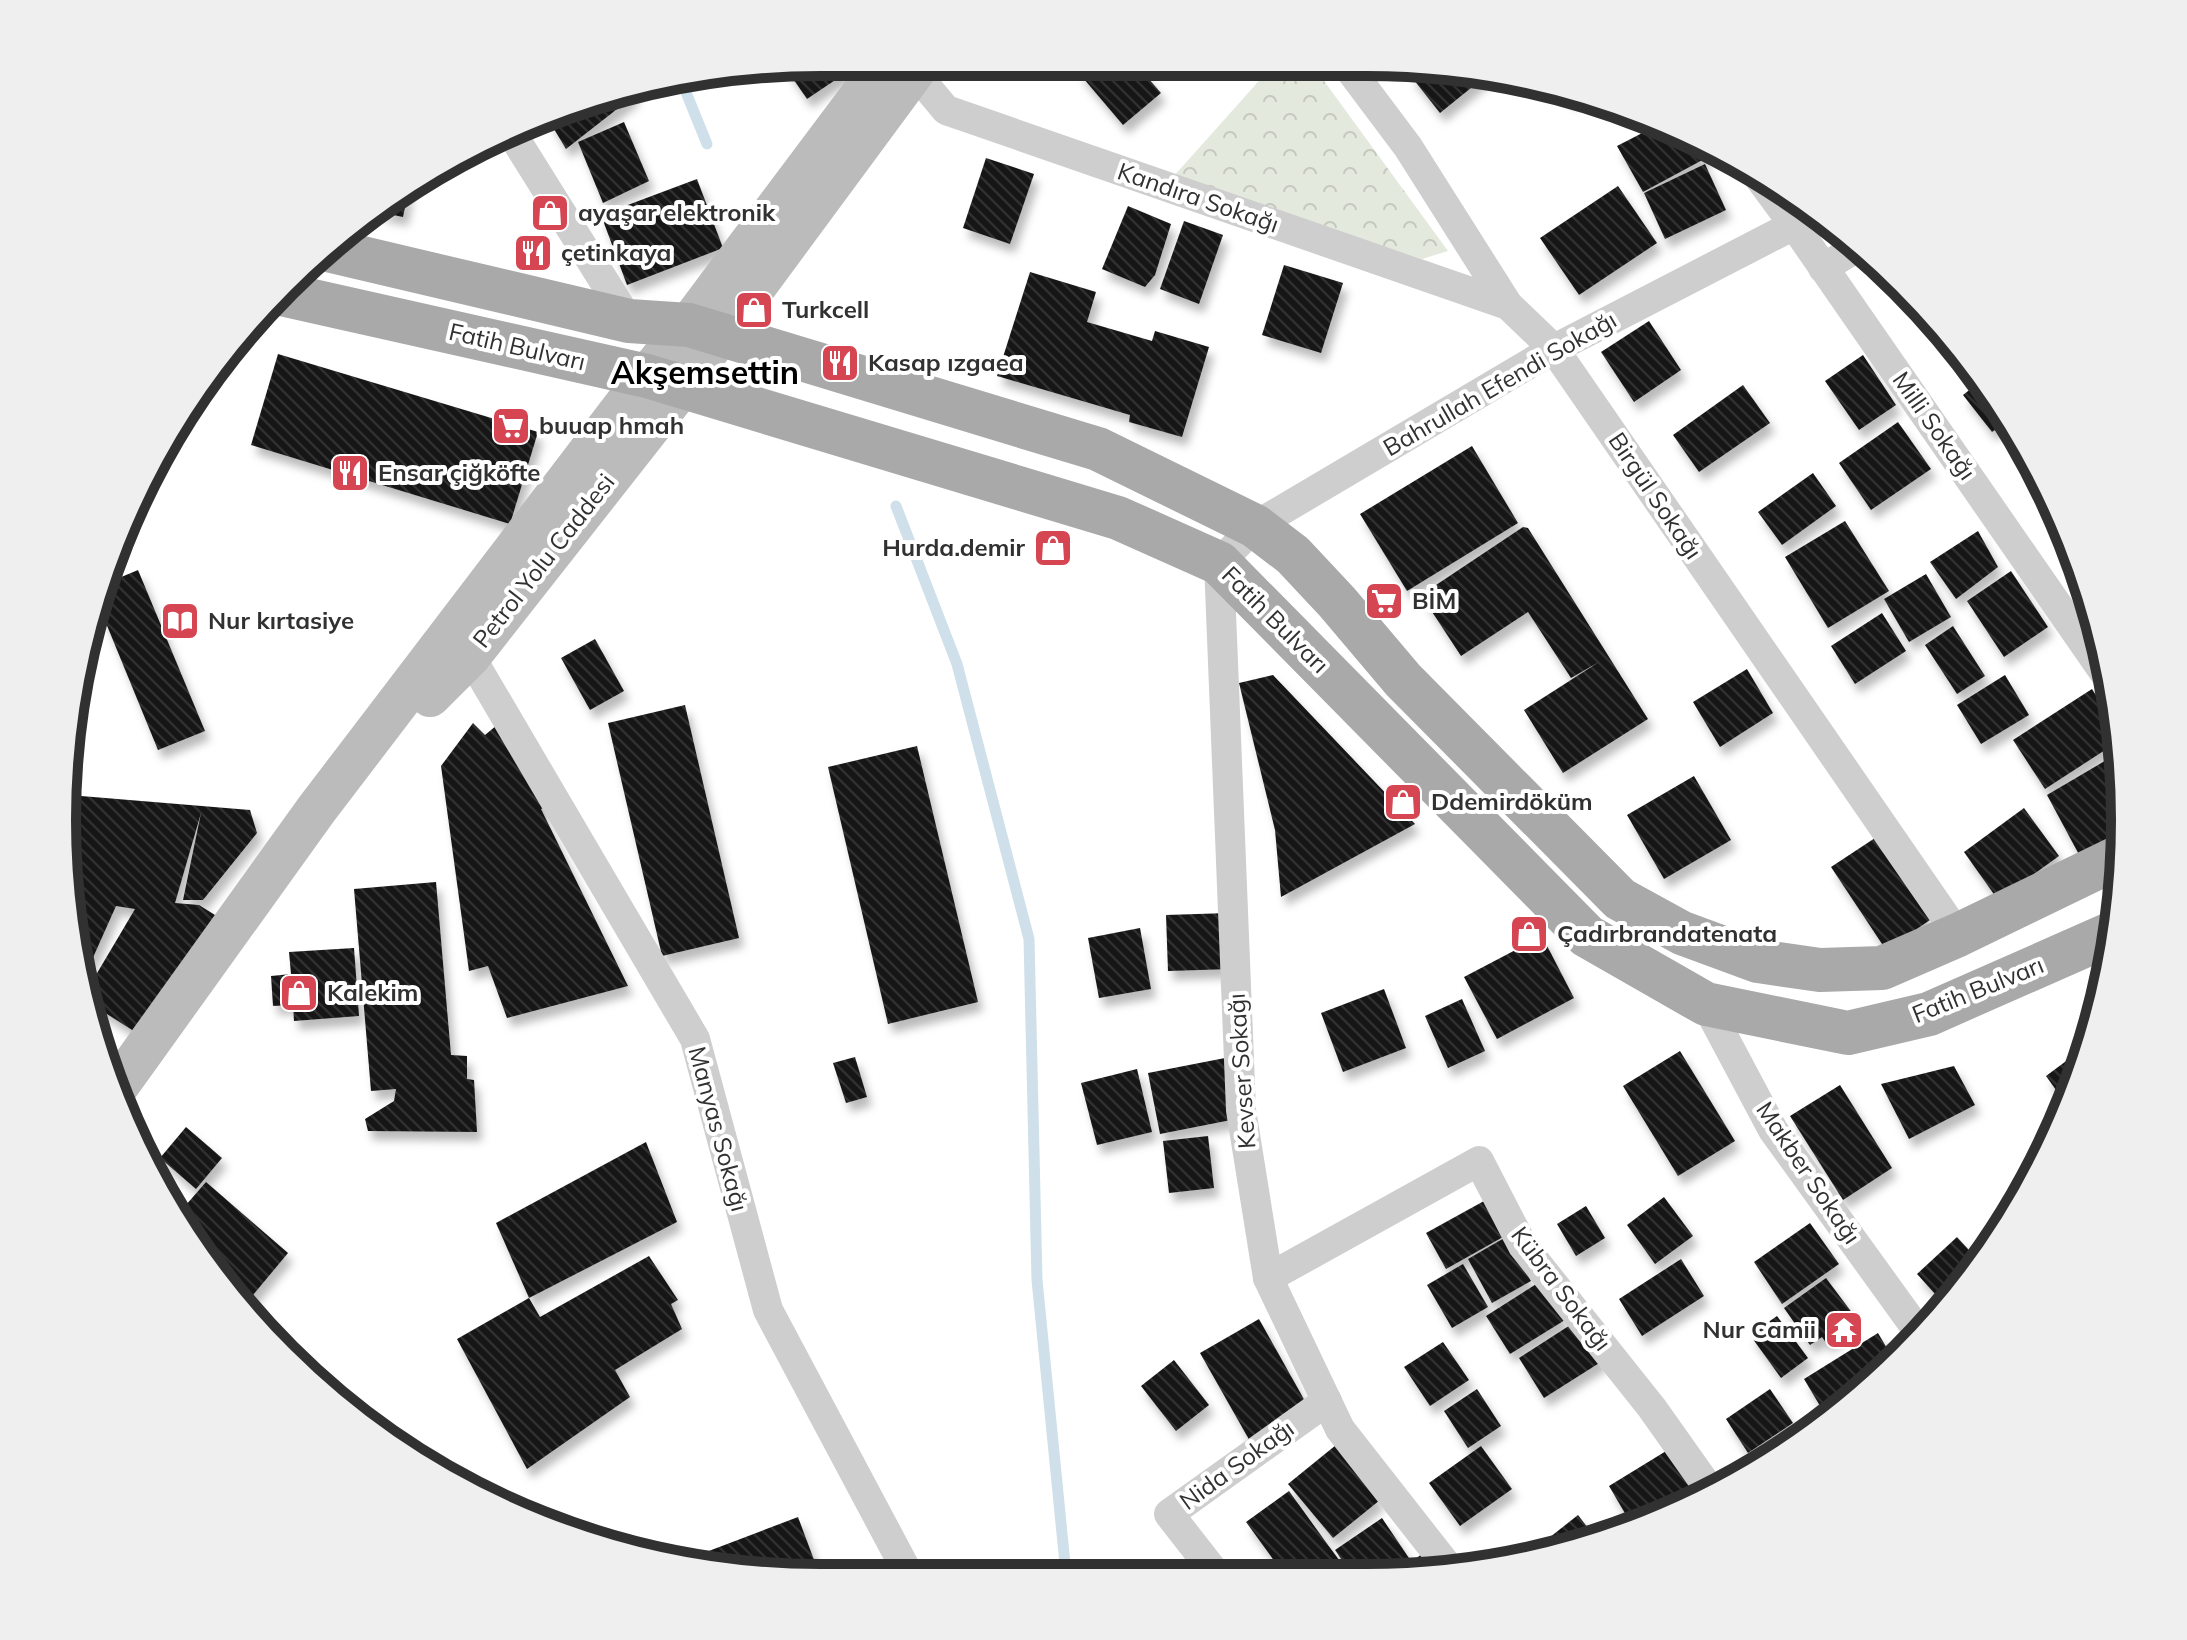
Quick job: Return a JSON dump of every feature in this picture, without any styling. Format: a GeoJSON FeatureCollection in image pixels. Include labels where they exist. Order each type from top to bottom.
{"type":"FeatureCollection","features":[{"type":"Feature","properties":{"kind":"main road","name":"Petrol Yolu Caddesi"},"geometry":{"type":"LineString","coordinates":[[123,1079],[316,810],[664,381],[898,76]]}},
{"type":"Feature","properties":{"kind":"main road"},"geometry":{"type":"LineString","coordinates":[[339,253],[629,321],[704,329],[1098,449],[1255,526],[1293,555],[1403,680],[1620,899],[1682,933],[1758,961],[1820,970],[1882,968],[2109,862]]}},
{"type":"Feature","properties":{"kind":"main road","name":"Fatih Bulvarı"},"geometry":{"type":"LineString","coordinates":[[292,296],[664,381],[1118,518],[1219,563],[1587,936],[1706,1004],[1848,1033],[1929,1014],[2102,938]]}},
{"type":"Feature","properties":{"kind":"main road","name":"Petrol Yolu Caddesi"},"geometry":{"type":"LineString","coordinates":[[316,810],[470,656],[664,381]]}},
{"type":"Feature","properties":{"kind":"street","name":"Kandıra Sokağı"},"geometry":{"type":"LineString","coordinates":[[917,76],[946,110],[1508,305]]}},
{"type":"Feature","properties":{"kind":"street","name":"Birgül Sokağı"},"geometry":{"type":"LineString","coordinates":[[1355,76],[1408,147],[1508,305],[1554,349],[1958,935]]}},
{"type":"Feature","properties":{"kind":"street"},"geometry":{"type":"LineString","coordinates":[[517,141],[629,321]]}},
{"type":"Feature","properties":{"kind":"street","name":"Milli Sokağı"},"geometry":{"type":"LineString","coordinates":[[1773,197],[2093,656]]}},
{"type":"Feature","properties":{"kind":"street","name":"Bahrullah Efendi Sokağı"},"geometry":{"type":"LineString","coordinates":[[1219,563],[1255,526],[1554,349],[1794,225]]}},
{"type":"Feature","properties":{"kind":"street"},"geometry":{"type":"LineString","coordinates":[[1823,268],[1848,253]]}},
{"type":"Feature","properties":{"kind":"street","name":"Kevser Sokağı"},"geometry":{"type":"LineString","coordinates":[[1219,563],[1241,1110],[1268,1278],[1340,1429],[1442,1560]]}},
{"type":"Feature","properties":{"kind":"street","name":"Manyas Sokağı"},"geometry":{"type":"LineString","coordinates":[[470,656],[695,1039],[768,1310],[903,1564]]}},
{"type":"Feature","properties":{"kind":"street","name":"Makber Sokağı"},"geometry":{"type":"LineString","coordinates":[[1706,1004],[1773,1130],[1913,1324]]}},
{"type":"Feature","properties":{"kind":"street","name":"Kübra Sokağı"},"geometry":{"type":"LineString","coordinates":[[1268,1278],[1479,1161],[1523,1246],[1652,1408],[1705,1482]]}},
{"type":"Feature","properties":{"kind":"street","name":"Nida Sokağı"},"geometry":{"type":"LineString","coordinates":[[1208,1564],[1169,1514],[1327,1401]]}},
{"type":"Feature","properties":{"kind":"green space"},"geometry":{"type":"Polygon","coordinates":[[[1263,76],[1320,76],[1448,251],[1422,259],[1173,177],[1263,76]]]}},
{"type":"Feature","properties":{"kind":"building"},"geometry":{"type":"Polygon","coordinates":[[[841,76],[807,99],[792,77],[841,76]]]}},
{"type":"Feature","properties":{"kind":"building"},"geometry":{"type":"Polygon","coordinates":[[[1081,76],[1146,76],[1161,93],[1123,125],[1081,76]]]}},
{"type":"Feature","properties":{"kind":"building"},"geometry":{"type":"Polygon","coordinates":[[[1412,78],[1476,84],[1440,113],[1412,78]]]}},
{"type":"Feature","properties":{"kind":"building"},"geometry":{"type":"Polygon","coordinates":[[[627,101],[566,149],[552,126],[627,101]]]}},
{"type":"Feature","properties":{"kind":"building"},"geometry":{"type":"Polygon","coordinates":[[[624,122],[649,181],[603,203],[578,142],[624,122]]]}},
{"type":"Feature","properties":{"kind":"building"},"geometry":{"type":"Polygon","coordinates":[[[1646,131],[1706,158],[1643,192],[1617,146],[1646,131]]]}},
{"type":"Feature","properties":{"kind":"building"},"geometry":{"type":"Polygon","coordinates":[[[986,158],[1034,174],[1010,244],[963,228],[986,158]]]}},
{"type":"Feature","properties":{"kind":"building"},"geometry":{"type":"Polygon","coordinates":[[[1705,164],[1726,210],[1665,239],[1644,193],[1705,164]]]}},
{"type":"Feature","properties":{"kind":"building"},"geometry":{"type":"Polygon","coordinates":[[[697,179],[723,248],[627,285],[601,215],[697,179]]]}},
{"type":"Feature","properties":{"kind":"building"},"geometry":{"type":"Polygon","coordinates":[[[1618,186],[1657,243],[1579,295],[1540,238],[1618,186]]]}},
{"type":"Feature","properties":{"kind":"building"},"geometry":{"type":"Polygon","coordinates":[[[406,202],[403,217],[389,214],[406,202]]]}},
{"type":"Feature","properties":{"kind":"building"},"geometry":{"type":"Polygon","coordinates":[[[1128,206],[1171,224],[1155,275],[1145,287],[1102,269],[1128,206]]]}},
{"type":"Feature","properties":{"kind":"building"},"geometry":{"type":"Polygon","coordinates":[[[1184,221],[1223,235],[1199,304],[1160,289],[1184,221]]]}},
{"type":"Feature","properties":{"kind":"building"},"geometry":{"type":"Polygon","coordinates":[[[1284,265],[1343,283],[1321,353],[1262,335],[1284,265]]]}},
{"type":"Feature","properties":{"kind":"building"},"geometry":{"type":"Polygon","coordinates":[[[1030,272],[1096,292],[1087,322],[1152,341],[1155,331],[1209,347],[1182,437],[1129,422],[1130,415],[997,376],[1030,272]]]}},
{"type":"Feature","properties":{"kind":"building"},"geometry":{"type":"Polygon","coordinates":[[[1649,321],[1681,370],[1634,402],[1601,352],[1649,321]]]}},
{"type":"Feature","properties":{"kind":"building"},"geometry":{"type":"Polygon","coordinates":[[[278,354],[538,432],[510,524],[251,445],[278,354]]]}},
{"type":"Feature","properties":{"kind":"building"},"geometry":{"type":"Polygon","coordinates":[[[1863,355],[1896,405],[1859,430],[1825,381],[1863,355]]]}},
{"type":"Feature","properties":{"kind":"building"},"geometry":{"type":"Polygon","coordinates":[[[1743,385],[1770,423],[1699,472],[1673,435],[1743,385]]]}},
{"type":"Feature","properties":{"kind":"building"},"geometry":{"type":"Polygon","coordinates":[[[1972,388],[1998,427],[1992,432],[1963,395],[1972,388]]]}},
{"type":"Feature","properties":{"kind":"building"},"geometry":{"type":"Polygon","coordinates":[[[1898,422],[1931,469],[1871,510],[1839,463],[1898,422]]]}},
{"type":"Feature","properties":{"kind":"building"},"geometry":{"type":"Polygon","coordinates":[[[1472,446],[1518,523],[1407,591],[1360,514],[1472,446]]]}},
{"type":"Feature","properties":{"kind":"building"},"geometry":{"type":"Polygon","coordinates":[[[1813,473],[1836,506],[1782,545],[1758,512],[1813,473]]]}},
{"type":"Feature","properties":{"kind":"building"},"geometry":{"type":"Polygon","coordinates":[[[1845,521],[1889,591],[1828,628],[1785,557],[1845,521]]]}},
{"type":"Feature","properties":{"kind":"building"},"geometry":{"type":"Polygon","coordinates":[[[1523,527],[1528,528],[1648,719],[1563,773],[1524,710],[1599,662],[1571,678],[1528,612],[1461,656],[1421,595],[1523,527]]]}},
{"type":"Feature","properties":{"kind":"building"},"geometry":{"type":"Polygon","coordinates":[[[1978,531],[1998,567],[1956,599],[1930,562],[1978,531]]]}},
{"type":"Feature","properties":{"kind":"building"},"geometry":{"type":"Polygon","coordinates":[[[138,570],[205,731],[158,750],[104,618],[116,579],[138,570]]]}},
{"type":"Feature","properties":{"kind":"building"},"geometry":{"type":"Polygon","coordinates":[[[2011,571],[2048,627],[2004,657],[1967,601],[2011,571]]]}},
{"type":"Feature","properties":{"kind":"building"},"geometry":{"type":"Polygon","coordinates":[[[1926,574],[1951,617],[1909,642],[1884,599],[1926,574]]]}},
{"type":"Feature","properties":{"kind":"building"},"geometry":{"type":"Polygon","coordinates":[[[1882,613],[1906,651],[1855,684],[1831,646],[1882,613]]]}},
{"type":"Feature","properties":{"kind":"building"},"geometry":{"type":"Polygon","coordinates":[[[1953,626],[1985,676],[1957,694],[1925,645],[1953,626]]]}},
{"type":"Feature","properties":{"kind":"building"},"geometry":{"type":"Polygon","coordinates":[[[595,639],[624,691],[590,710],[561,658],[595,639]]]}},
{"type":"Feature","properties":{"kind":"building"},"geometry":{"type":"Polygon","coordinates":[[[1747,669],[1773,713],[1720,747],[1693,702],[1747,669]]]}},
{"type":"Feature","properties":{"kind":"building"},"geometry":{"type":"Polygon","coordinates":[[[1273,675],[1415,824],[1281,897],[1275,830],[1239,683],[1273,675]]]}},
{"type":"Feature","properties":{"kind":"building"},"geometry":{"type":"Polygon","coordinates":[[[2005,675],[2029,715],[1981,744],[1957,705],[2005,675]]]}},
{"type":"Feature","properties":{"kind":"building"},"geometry":{"type":"Polygon","coordinates":[[[2092,689],[2102,705],[2107,749],[2045,789],[2013,740],[2092,689]]]}},
{"type":"Feature","properties":{"kind":"building"},"geometry":{"type":"Polygon","coordinates":[[[685,705],[739,938],[662,956],[608,723],[685,705]]]}},
{"type":"Feature","properties":{"kind":"building"},"geometry":{"type":"Polygon","coordinates":[[[473,723],[485,735],[497,725],[549,806],[541,809],[628,986],[507,1018],[488,966],[469,971],[441,766],[473,723]]]}},
{"type":"Feature","properties":{"kind":"building"},"geometry":{"type":"Polygon","coordinates":[[[917,746],[978,1002],[888,1024],[828,767],[917,746]]]}},
{"type":"Feature","properties":{"kind":"building"},"geometry":{"type":"Polygon","coordinates":[[[2108,759],[2110,846],[2083,862],[2047,795],[2108,759]]]}},
{"type":"Feature","properties":{"kind":"building"},"geometry":{"type":"Polygon","coordinates":[[[1694,776],[1731,840],[1664,879],[1627,815],[1694,776]]]}},
{"type":"Feature","properties":{"kind":"building"},"geometry":{"type":"Polygon","coordinates":[[[77,796],[250,810],[257,833],[203,900],[183,900],[201,813],[175,903],[199,905],[223,920],[143,1037],[100,1010],[93,979],[135,909],[116,906],[90,964],[78,869],[77,796]]]}},
{"type":"Feature","properties":{"kind":"building"},"geometry":{"type":"Polygon","coordinates":[[[2024,808],[2059,856],[1998,900],[1964,852],[2024,808]]]}},
{"type":"Feature","properties":{"kind":"building"},"geometry":{"type":"Polygon","coordinates":[[[1875,838],[1930,920],[1886,950],[1831,867],[1875,838]]]}},
{"type":"Feature","properties":{"kind":"building"},"geometry":{"type":"Polygon","coordinates":[[[436,882],[451,1055],[467,1056],[467,1079],[474,1080],[477,1132],[368,1131],[365,1119],[394,1101],[396,1089],[371,1091],[354,889],[436,882]]]}},
{"type":"Feature","properties":{"kind":"building"},"geometry":{"type":"Polygon","coordinates":[[[1229,913],[1231,969],[1168,971],[1166,915],[1229,913]]]}},
{"type":"Feature","properties":{"kind":"building"},"geometry":{"type":"Polygon","coordinates":[[[1140,928],[1151,989],[1099,998],[1088,938],[1140,928]]]}},
{"type":"Feature","properties":{"kind":"building"},"geometry":{"type":"Polygon","coordinates":[[[1542,936],[1574,998],[1497,1039],[1464,977],[1542,936]]]}},
{"type":"Feature","properties":{"kind":"building"},"geometry":{"type":"Polygon","coordinates":[[[354,948],[359,1016],[294,1021],[293,1005],[273,1006],[271,976],[291,974],[289,952],[354,948]]]}},
{"type":"Feature","properties":{"kind":"building"},"geometry":{"type":"Polygon","coordinates":[[[1384,989],[1406,1048],[1343,1072],[1321,1013],[1384,989]]]}},
{"type":"Feature","properties":{"kind":"building"},"geometry":{"type":"Polygon","coordinates":[[[1462,999],[1485,1051],[1448,1068],[1425,1016],[1462,999]]]}},
{"type":"Feature","properties":{"kind":"building"},"geometry":{"type":"Polygon","coordinates":[[[1680,1051],[1735,1141],[1678,1176],[1623,1086],[1680,1051]]]}},
{"type":"Feature","properties":{"kind":"building"},"geometry":{"type":"Polygon","coordinates":[[[2073,1056],[2058,1094],[2046,1076],[2073,1056]]]}},
{"type":"Feature","properties":{"kind":"building"},"geometry":{"type":"Polygon","coordinates":[[[855,1057],[867,1097],[846,1103],[833,1063],[855,1057]]]}},
{"type":"Feature","properties":{"kind":"building"},"geometry":{"type":"Polygon","coordinates":[[[1225,1058],[1236,1119],[1160,1134],[1148,1073],[1225,1058]]]}},
{"type":"Feature","properties":{"kind":"building"},"geometry":{"type":"Polygon","coordinates":[[[1954,1066],[1975,1105],[1909,1139],[1881,1084],[1954,1066]]]}},
{"type":"Feature","properties":{"kind":"building"},"geometry":{"type":"Polygon","coordinates":[[[1137,1069],[1152,1132],[1097,1145],[1081,1083],[1137,1069]]]}},
{"type":"Feature","properties":{"kind":"building"},"geometry":{"type":"Polygon","coordinates":[[[1840,1085],[1892,1168],[1843,1200],[1790,1116],[1840,1085]]]}},
{"type":"Feature","properties":{"kind":"building"},"geometry":{"type":"Polygon","coordinates":[[[186,1127],[222,1158],[196,1189],[160,1158],[186,1127]]]}},
{"type":"Feature","properties":{"kind":"building"},"geometry":{"type":"Polygon","coordinates":[[[1208,1136],[1214,1188],[1169,1193],[1163,1141],[1208,1136]]]}},
{"type":"Feature","properties":{"kind":"building"},"geometry":{"type":"Polygon","coordinates":[[[646,1142],[677,1222],[529,1298],[496,1223],[646,1142]]]}},
{"type":"Feature","properties":{"kind":"building"},"geometry":{"type":"Polygon","coordinates":[[[206,1182],[288,1253],[250,1298],[185,1206],[206,1182]]]}},
{"type":"Feature","properties":{"kind":"building"},"geometry":{"type":"Polygon","coordinates":[[[1664,1197],[1693,1236],[1655,1264],[1627,1225],[1664,1197]]]}},
{"type":"Feature","properties":{"kind":"building"},"geometry":{"type":"Polygon","coordinates":[[[1484,1201],[1503,1237],[1446,1269],[1426,1233],[1484,1201]]]}},
{"type":"Feature","properties":{"kind":"building"},"geometry":{"type":"Polygon","coordinates":[[[1586,1206],[1605,1238],[1576,1256],[1557,1224],[1586,1206]]]}},
{"type":"Feature","properties":{"kind":"building"},"geometry":{"type":"Polygon","coordinates":[[[1810,1223],[1839,1264],[1782,1304],[1754,1262],[1810,1223]]]}},
{"type":"Feature","properties":{"kind":"building"},"geometry":{"type":"Polygon","coordinates":[[[1506,1237],[1531,1281],[1492,1303],[1468,1259],[1506,1237]]]}},
{"type":"Feature","properties":{"kind":"building"},"geometry":{"type":"Polygon","coordinates":[[[1957,1237],[1972,1253],[1938,1297],[1917,1274],[1957,1237]]]}},
{"type":"Feature","properties":{"kind":"building"},"geometry":{"type":"Polygon","coordinates":[[[649,1256],[678,1300],[671,1304],[682,1329],[615,1370],[630,1397],[527,1469],[457,1339],[529,1298],[540,1317],[649,1256]]]}},
{"type":"Feature","properties":{"kind":"building"},"geometry":{"type":"Polygon","coordinates":[[[1681,1259],[1704,1296],[1642,1336],[1619,1299],[1681,1259]]]}},
{"type":"Feature","properties":{"kind":"building"},"geometry":{"type":"Polygon","coordinates":[[[1463,1264],[1488,1307],[1452,1328],[1427,1285],[1463,1264]]]}},
{"type":"Feature","properties":{"kind":"building"},"geometry":{"type":"Polygon","coordinates":[[[1826,1278],[1853,1314],[1837,1326],[1842,1333],[1827,1344],[1822,1337],[1810,1345],[1784,1308],[1826,1278]]]}},
{"type":"Feature","properties":{"kind":"building"},"geometry":{"type":"Polygon","coordinates":[[[1541,1281],[1565,1320],[1510,1354],[1486,1316],[1541,1281]]]}},
{"type":"Feature","properties":{"kind":"building"},"geometry":{"type":"Polygon","coordinates":[[[1777,1316],[1808,1358],[1781,1378],[1750,1335],[1777,1316]]]}},
{"type":"Feature","properties":{"kind":"building"},"geometry":{"type":"Polygon","coordinates":[[[1259,1319],[1310,1410],[1251,1443],[1200,1353],[1259,1319]]]}},
{"type":"Feature","properties":{"kind":"building"},"geometry":{"type":"Polygon","coordinates":[[[1578,1320],[1604,1360],[1544,1398],[1519,1358],[1578,1320]]]}},
{"type":"Feature","properties":{"kind":"building"},"geometry":{"type":"Polygon","coordinates":[[[1878,1333],[1888,1350],[1822,1409],[1804,1379],[1878,1333]]]}},
{"type":"Feature","properties":{"kind":"building"},"geometry":{"type":"Polygon","coordinates":[[[1443,1342],[1469,1380],[1430,1406],[1404,1367],[1443,1342]]]}},
{"type":"Feature","properties":{"kind":"building"},"geometry":{"type":"Polygon","coordinates":[[[1174,1360],[1209,1405],[1176,1431],[1141,1386],[1174,1360]]]}},
{"type":"Feature","properties":{"kind":"building"},"geometry":{"type":"Polygon","coordinates":[[[1477,1389],[1501,1426],[1468,1448],[1444,1411],[1477,1389]]]}},
{"type":"Feature","properties":{"kind":"building"},"geometry":{"type":"Polygon","coordinates":[[[1770,1389],[1793,1423],[1748,1453],[1726,1419],[1770,1389]]]}},
{"type":"Feature","properties":{"kind":"building"},"geometry":{"type":"Polygon","coordinates":[[[1788,1428],[1791,1431],[1780,1439],[1746,1460],[1788,1428]]]}},
{"type":"Feature","properties":{"kind":"building"},"geometry":{"type":"Polygon","coordinates":[[[1336,1445],[1380,1500],[1333,1538],[1288,1484],[1336,1445]]]}},
{"type":"Feature","properties":{"kind":"building"},"geometry":{"type":"Polygon","coordinates":[[[1481,1446],[1512,1489],[1460,1526],[1429,1483],[1481,1446]]]}},
{"type":"Feature","properties":{"kind":"building"},"geometry":{"type":"Polygon","coordinates":[[[1671,1448],[1694,1488],[1627,1517],[1609,1486],[1671,1448]]]}},
{"type":"Feature","properties":{"kind":"building"},"geometry":{"type":"Polygon","coordinates":[[[1289,1491],[1342,1564],[1276,1564],[1246,1522],[1289,1491]]]}},
{"type":"Feature","properties":{"kind":"building"},"geometry":{"type":"Polygon","coordinates":[[[1578,1515],[1590,1530],[1560,1539],[1543,1543],[1578,1515]]]}},
{"type":"Feature","properties":{"kind":"building"},"geometry":{"type":"Polygon","coordinates":[[[798,1517],[815,1564],[723,1558],[700,1554],[798,1517]]]}},
{"type":"Feature","properties":{"kind":"building"},"geometry":{"type":"Polygon","coordinates":[[[1382,1518],[1411,1561],[1345,1564],[1335,1550],[1382,1518]]]}},
{"type":"Feature","properties":{"kind":"building"},"geometry":{"type":"Polygon","coordinates":[[[1422,1554],[1427,1561],[1416,1562],[1411,1562],[1422,1554]]]}},
{"type":"Feature","properties":{"kind":"waterway"},"geometry":{"type":"LineString","coordinates":[[684,88],[707,144]]}},
{"type":"Feature","properties":{"kind":"waterway"},"geometry":{"type":"LineString","coordinates":[[896,506],[957,664],[1029,939],[1037,1280],[1065,1564]]}},
{"type":"Feature","properties":{"kind":"place","name":"ayaşar elektronik"},"geometry":{"type":"Point","coordinates":[550,213]}},
{"type":"Feature","properties":{"kind":"place","name":"çetinkaya"},"geometry":{"type":"Point","coordinates":[533,253]}},
{"type":"Feature","properties":{"kind":"place","name":"Turkcell"},"geometry":{"type":"Point","coordinates":[754,310]}},
{"type":"Feature","properties":{"kind":"place","name":"Kasap ızgaea"},"geometry":{"type":"Point","coordinates":[840,363]}},
{"type":"Feature","properties":{"kind":"place","name":"buuap hmah"},"geometry":{"type":"Point","coordinates":[511,426]}},
{"type":"Feature","properties":{"kind":"place","name":"Ensar çiğköfte"},"geometry":{"type":"Point","coordinates":[350,473]}},
{"type":"Feature","properties":{"kind":"place","name":"Hurda.demir"},"geometry":{"type":"Point","coordinates":[1053,548]}},
{"type":"Feature","properties":{"kind":"place","name":"BİM"},"geometry":{"type":"Point","coordinates":[1384,601]}},
{"type":"Feature","properties":{"kind":"place","name":"Nur kırtasiye"},"geometry":{"type":"Point","coordinates":[180,621]}},
{"type":"Feature","properties":{"kind":"place","name":"Ddemirdöküm"},"geometry":{"type":"Point","coordinates":[1403,802]}},
{"type":"Feature","properties":{"kind":"place","name":"Çadırbrandatenata"},"geometry":{"type":"Point","coordinates":[1529,934]}},
{"type":"Feature","properties":{"kind":"place","name":"Kalekim"},"geometry":{"type":"Point","coordinates":[299,993]}},
{"type":"Feature","properties":{"kind":"place","name":"Nur Camii"},"geometry":{"type":"Point","coordinates":[1844,1330]}},
{"type":"Feature","properties":{"kind":"district","name":"Akşemsettin"},"geometry":{"type":"Point","coordinates":[705,373]}}]}
